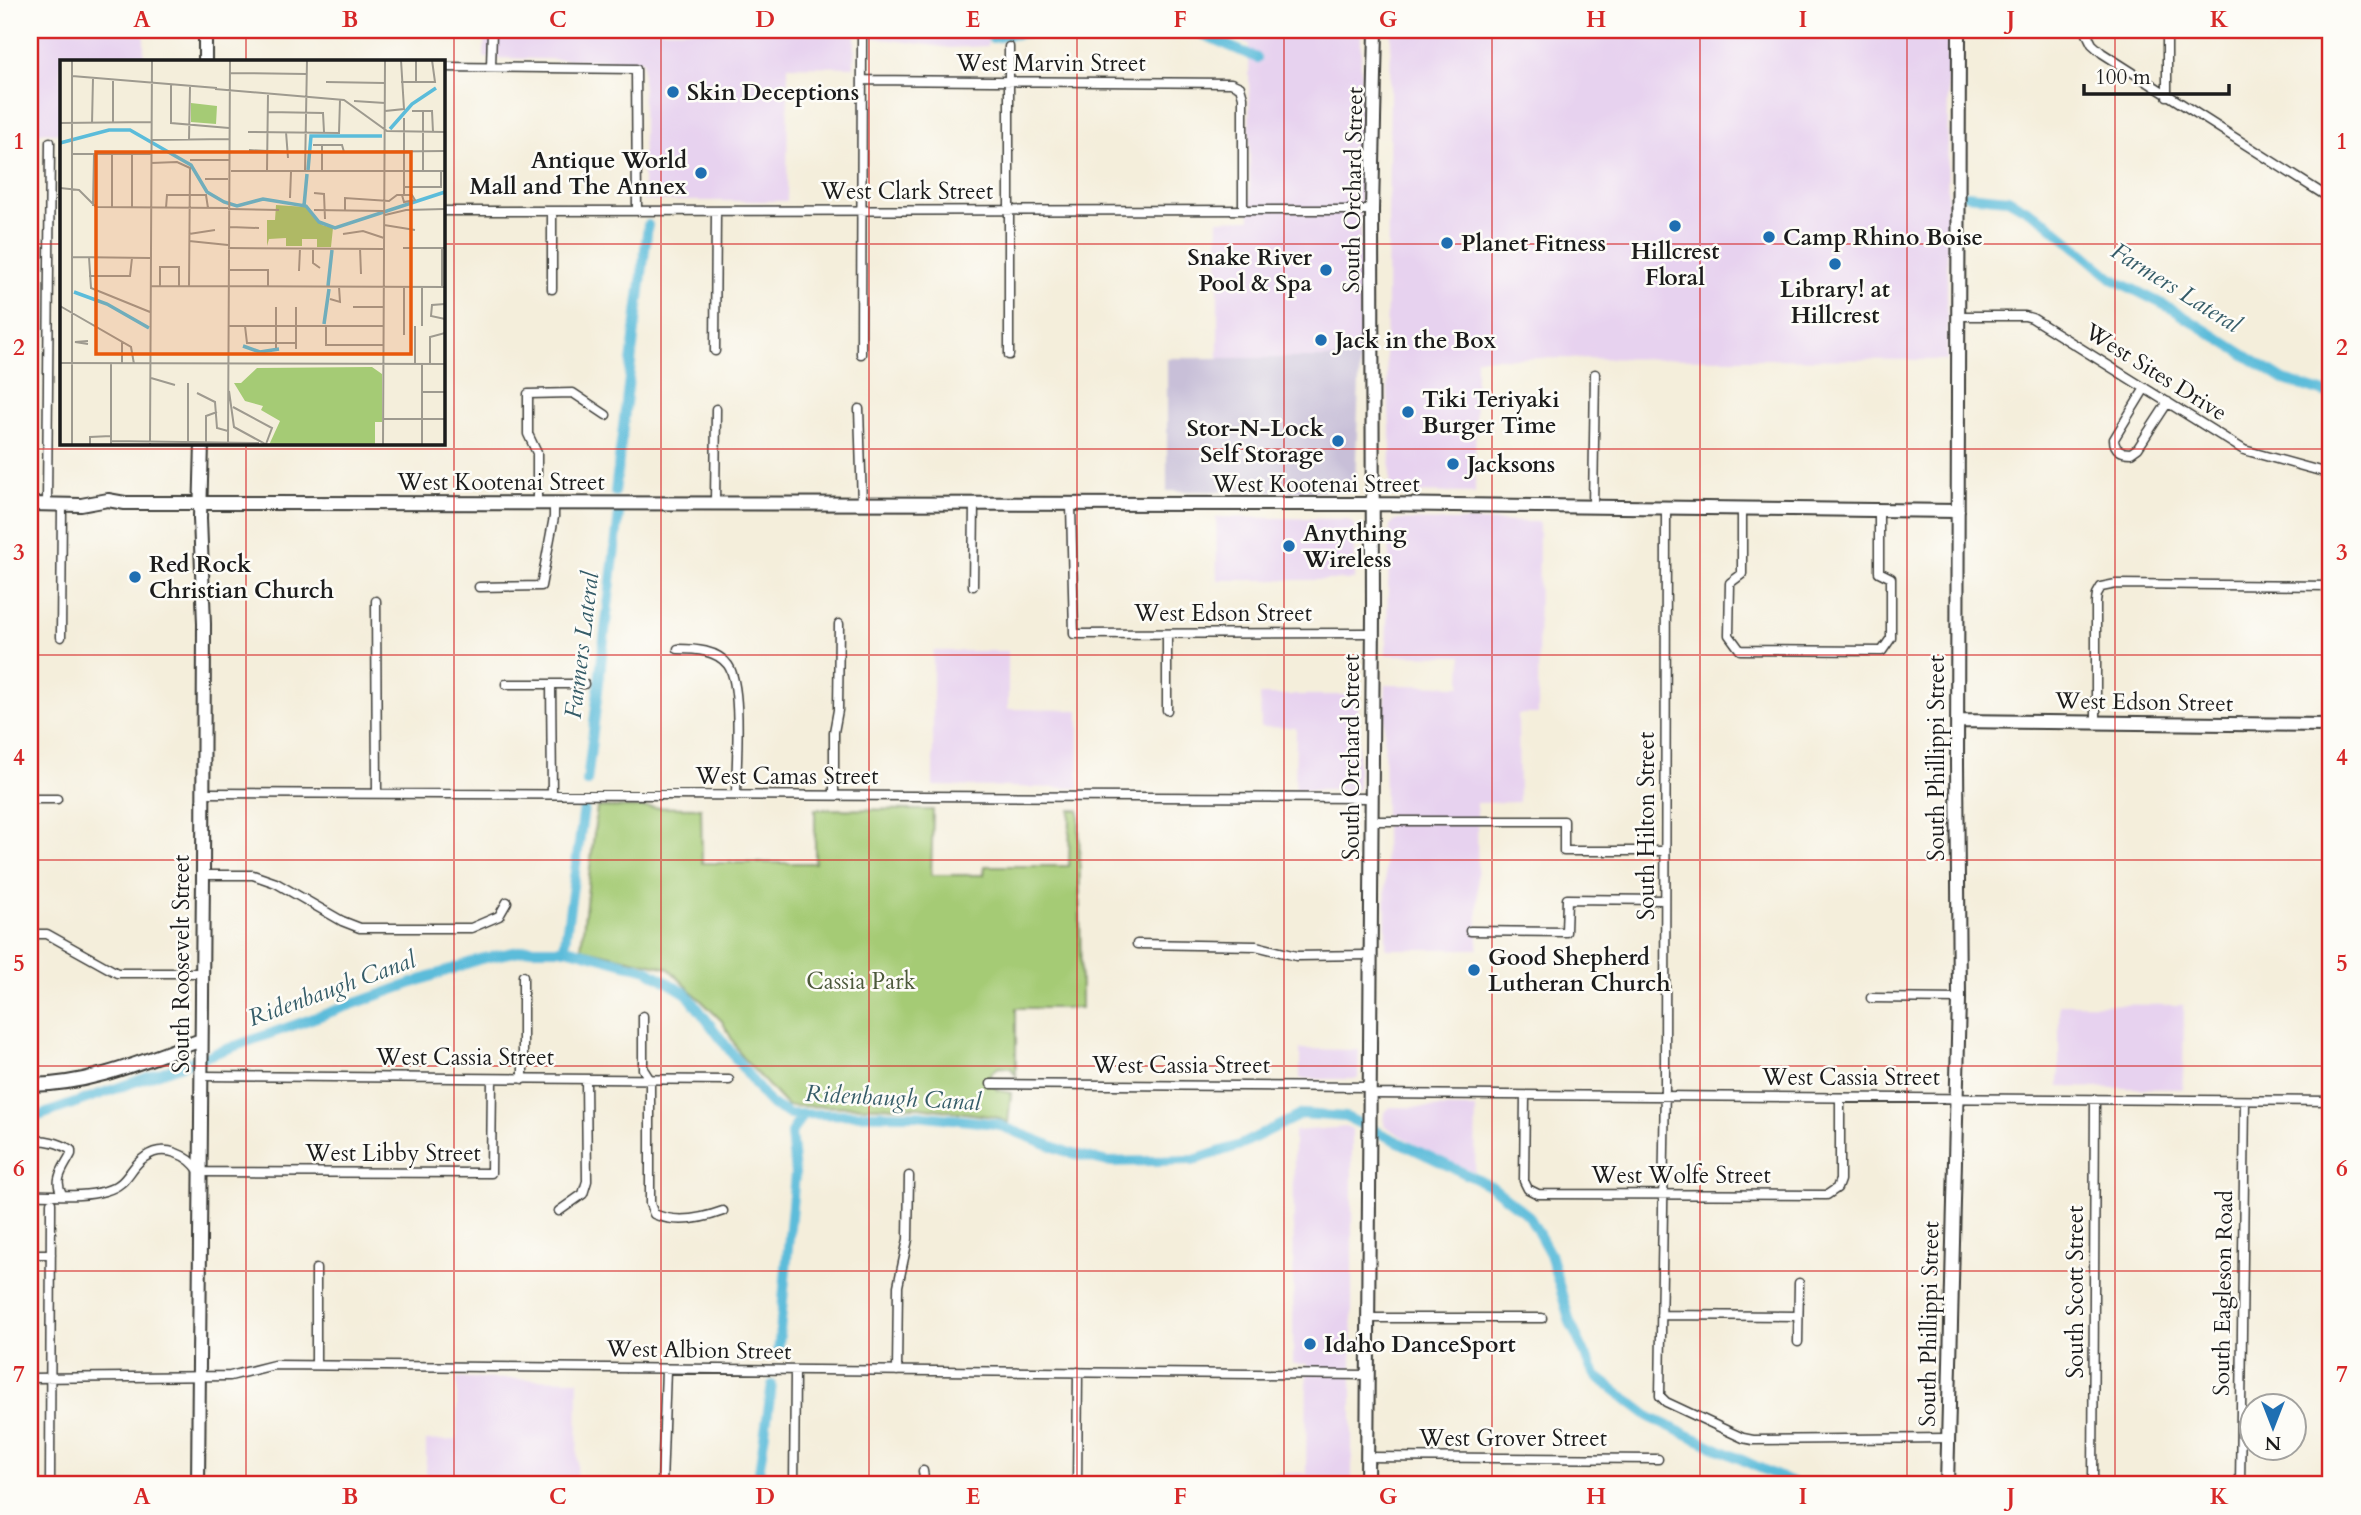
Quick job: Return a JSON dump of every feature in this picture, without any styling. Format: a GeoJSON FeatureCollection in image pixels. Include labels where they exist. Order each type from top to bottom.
{"type":"FeatureCollection","features":[{"type":"Feature","properties":{"kind":"street"},"geometry":{"type":"LineString","coordinates":[[205,30],[205,60]]}},
{"type":"Feature","properties":{"kind":"street"},"geometry":{"type":"LineString","coordinates":[[491,67],[492,30]]}},
{"type":"Feature","properties":{"kind":"street","name":"South Orchard Street"},"geometry":{"type":"LineString","coordinates":[[1367,1485],[1373,633],[1372,210],[1376,30]]}},
{"type":"Feature","properties":{"kind":"street","name":"South Phillippi Street"},"geometry":{"type":"LineString","coordinates":[[1947,1485],[1959,999],[1959,30]]}},
{"type":"Feature","properties":{"kind":"street"},"geometry":{"type":"LineString","coordinates":[[2085,30],[2092,44],[2102,53],[2331,199]]}},
{"type":"Feature","properties":{"kind":"street"},"geometry":{"type":"LineString","coordinates":[[2167,30],[2167,96]]}},
{"type":"Feature","properties":{"kind":"street"},"geometry":{"type":"LineString","coordinates":[[861,354],[862,38]]}},
{"type":"Feature","properties":{"kind":"street"},"geometry":{"type":"LineString","coordinates":[[1009,47],[1009,355]]}},
{"type":"Feature","properties":{"kind":"street"},"geometry":{"type":"LineString","coordinates":[[444,67],[636,69],[637,211]]}},
{"type":"Feature","properties":{"kind":"street","name":"West Marvin Street"},"geometry":{"type":"LineString","coordinates":[[862,80],[1231,83],[1240,88],[1244,97],[1243,210]]}},
{"type":"Feature","properties":{"kind":"street"},"geometry":{"type":"LineString","coordinates":[[47,504],[50,142]]}},
{"type":"Feature","properties":{"kind":"street","name":"West Clark Street"},"geometry":{"type":"LineString","coordinates":[[444,211],[1372,210]]}},
{"type":"Feature","properties":{"kind":"street"},"geometry":{"type":"LineString","coordinates":[[552,211],[552,289]]}},
{"type":"Feature","properties":{"kind":"street"},"geometry":{"type":"LineString","coordinates":[[715,351],[716,211]]}},
{"type":"Feature","properties":{"kind":"street","name":"West Sites Drive"},"geometry":{"type":"LineString","coordinates":[[1959,316],[2028,316],[2248,452],[2331,474]]}},
{"type":"Feature","properties":{"kind":"street"},"geometry":{"type":"LineString","coordinates":[[1593,507],[1595,374]]}},
{"type":"Feature","properties":{"kind":"street"},"geometry":{"type":"LineString","coordinates":[[2145,388],[2115,439],[2120,452],[2131,453],[2138,448],[2168,402]]}},
{"type":"Feature","properties":{"kind":"street"},"geometry":{"type":"LineString","coordinates":[[537,504],[537,453],[528,434],[528,394],[573,393],[606,415]]}},
{"type":"Feature","properties":{"kind":"street"},"geometry":{"type":"LineString","coordinates":[[715,503],[716,409]]}},
{"type":"Feature","properties":{"kind":"street"},"geometry":{"type":"LineString","coordinates":[[859,409],[862,504]]}},
{"type":"Feature","properties":{"kind":"street","name":"South Roosevelt Street"},"geometry":{"type":"LineString","coordinates":[[198,1485],[204,624],[202,444]]}},
{"type":"Feature","properties":{"kind":"street","name":"West Kootenai Street"},"geometry":{"type":"LineString","coordinates":[[30,504],[81,505],[108,500],[125,503],[1373,504],[1958,511]]}},
{"type":"Feature","properties":{"kind":"street"},"geometry":{"type":"LineString","coordinates":[[479,587],[541,586],[554,517],[554,503]]}},
{"type":"Feature","properties":{"kind":"street"},"geometry":{"type":"LineString","coordinates":[[61,637],[62,504]]}},
{"type":"Feature","properties":{"kind":"street"},"geometry":{"type":"LineString","coordinates":[[973,586],[974,504]]}},
{"type":"Feature","properties":{"kind":"street","name":"West Edson Street"},"geometry":{"type":"LineString","coordinates":[[1071,505],[1074,634],[1373,633]]}},
{"type":"Feature","properties":{"kind":"street","name":"South Hilton Street"},"geometry":{"type":"LineString","coordinates":[[1666,507],[1660,1396],[1667,1402],[1732,1433],[1753,1440],[1948,1438]]}},
{"type":"Feature","properties":{"kind":"street"},"geometry":{"type":"LineString","coordinates":[[1742,508],[1742,574],[1730,583],[1729,635],[1740,650],[1882,651],[1891,638],[1891,578],[1880,572],[1879,510]]}},
{"type":"Feature","properties":{"kind":"street"},"geometry":{"type":"LineString","coordinates":[[2096,723],[2096,603],[2101,587],[2116,584],[2331,586]]}},
{"type":"Feature","properties":{"kind":"street"},"geometry":{"type":"LineString","coordinates":[[376,601],[377,793]]}},
{"type":"Feature","properties":{"kind":"street"},"geometry":{"type":"LineString","coordinates":[[834,795],[839,624]]}},
{"type":"Feature","properties":{"kind":"street"},"geometry":{"type":"LineString","coordinates":[[1167,634],[1167,710]]}},
{"type":"Feature","properties":{"kind":"street"},"geometry":{"type":"LineString","coordinates":[[678,649],[703,649],[727,663],[736,684],[736,795]]}},
{"type":"Feature","properties":{"kind":"street"},"geometry":{"type":"LineString","coordinates":[[506,684],[584,684]]}},
{"type":"Feature","properties":{"kind":"street"},"geometry":{"type":"LineString","coordinates":[[551,684],[552,790]]}},
{"type":"Feature","properties":{"kind":"street","name":"West Edson Street"},"geometry":{"type":"LineString","coordinates":[[1957,721],[2331,725]]}},
{"type":"Feature","properties":{"kind":"street","name":"West Camas Street"},"geometry":{"type":"LineString","coordinates":[[203,793],[552,790],[736,795],[1371,798]]}},
{"type":"Feature","properties":{"kind":"street"},"geometry":{"type":"LineString","coordinates":[[30,799],[57,799]]}},
{"type":"Feature","properties":{"kind":"street"},"geometry":{"type":"LineString","coordinates":[[1371,821],[1564,821],[1564,851],[1665,851]]}},
{"type":"Feature","properties":{"kind":"street"},"geometry":{"type":"LineString","coordinates":[[203,875],[253,875],[265,879],[360,928],[471,928],[499,916],[507,902]]}},
{"type":"Feature","properties":{"kind":"street"},"geometry":{"type":"LineString","coordinates":[[1470,931],[1566,932],[1567,899],[1665,900]]}},
{"type":"Feature","properties":{"kind":"street"},"geometry":{"type":"LineString","coordinates":[[30,934],[47,934],[117,973],[202,973]]}},
{"type":"Feature","properties":{"kind":"street"},"geometry":{"type":"LineString","coordinates":[[1137,944],[1256,946],[1296,956],[1371,955]]}},
{"type":"Feature","properties":{"kind":"street"},"geometry":{"type":"LineString","coordinates":[[523,976],[523,1079]]}},
{"type":"Feature","properties":{"kind":"street"},"geometry":{"type":"LineString","coordinates":[[1871,998],[1959,999]]}},
{"type":"Feature","properties":{"kind":"street"},"geometry":{"type":"LineString","coordinates":[[643,1016],[643,1069],[650,1080],[650,1204],[654,1214],[664,1219],[701,1219],[723,1211]]}},
{"type":"Feature","properties":{"kind":"street","name":"West Cassia Street"},"geometry":{"type":"LineString","coordinates":[[30,1085],[201,1058],[492,1079],[729,1080]]}},
{"type":"Feature","properties":{"kind":"street","name":"West Libby Street"},"geometry":{"type":"LineString","coordinates":[[200,1172],[491,1173],[492,1079]]}},
{"type":"Feature","properties":{"kind":"street"},"geometry":{"type":"LineString","coordinates":[[559,1210],[583,1194],[587,1181],[586,1079]]}},
{"type":"Feature","properties":{"kind":"street","name":"West Cassia Street"},"geometry":{"type":"LineString","coordinates":[[991,1084],[1663,1098],[2331,1101]]}},
{"type":"Feature","properties":{"kind":"street","name":"West Wolfe Street"},"geometry":{"type":"LineString","coordinates":[[1525,1096],[1524,1181],[1528,1189],[1538,1194],[1662,1195],[1827,1195],[1837,1188],[1840,1180],[1840,1098]]}},
{"type":"Feature","properties":{"kind":"street","name":"South Scott Street"},"geometry":{"type":"LineString","coordinates":[[2093,1485],[2095,1099]]}},
{"type":"Feature","properties":{"kind":"street","name":"South Eagleson Road"},"geometry":{"type":"LineString","coordinates":[[2240,1485],[2245,1101]]}},
{"type":"Feature","properties":{"kind":"street"},"geometry":{"type":"LineString","coordinates":[[30,1142],[52,1142],[71,1150],[58,1180],[57,1185],[62,1194]]}},
{"type":"Feature","properties":{"kind":"street"},"geometry":{"type":"LineString","coordinates":[[30,1195],[77,1196],[113,1188],[130,1175],[144,1157],[161,1152],[180,1154],[193,1161],[200,1172]]}},
{"type":"Feature","properties":{"kind":"street"},"geometry":{"type":"LineString","coordinates":[[897,1371],[898,1286],[908,1239],[909,1175]]}},
{"type":"Feature","properties":{"kind":"street"},"geometry":{"type":"LineString","coordinates":[[50,1485],[51,1203]]}},
{"type":"Feature","properties":{"kind":"street"},"geometry":{"type":"LineString","coordinates":[[30,1254],[51,1254]]}},
{"type":"Feature","properties":{"kind":"street"},"geometry":{"type":"LineString","coordinates":[[316,1269],[316,1365]]}},
{"type":"Feature","properties":{"kind":"street"},"geometry":{"type":"LineString","coordinates":[[1798,1342],[1799,1283]]}},
{"type":"Feature","properties":{"kind":"street"},"geometry":{"type":"LineString","coordinates":[[1661,1315],[1798,1316]]}},
{"type":"Feature","properties":{"kind":"street"},"geometry":{"type":"LineString","coordinates":[[1369,1318],[1542,1318]]}},
{"type":"Feature","properties":{"kind":"street","name":"West Albion Street"},"geometry":{"type":"LineString","coordinates":[[30,1378],[230,1376],[274,1365],[1368,1375]]}},
{"type":"Feature","properties":{"kind":"street"},"geometry":{"type":"LineString","coordinates":[[662,1485],[666,1368]]}},
{"type":"Feature","properties":{"kind":"street"},"geometry":{"type":"LineString","coordinates":[[794,1485],[795,1370]]}},
{"type":"Feature","properties":{"kind":"street"},"geometry":{"type":"LineString","coordinates":[[1077,1485],[1078,1372]]}},
{"type":"Feature","properties":{"kind":"street","name":"West Grover Street"},"geometry":{"type":"LineString","coordinates":[[1368,1457],[1658,1459]]}},
{"type":"Feature","properties":{"kind":"street"},"geometry":{"type":"LineString","coordinates":[[923,1471],[925,1485]]}},
{"type":"Feature","properties":{"kind":"shaded area"},"geometry":{"type":"Polygon","coordinates":[[[30,30],[144,30],[144,60],[60,60],[60,133],[34,132],[30,30]]]}},
{"type":"Feature","properties":{"kind":"shaded area"},"geometry":{"type":"Polygon","coordinates":[[[485,30],[987,30],[988,46],[950,48],[855,35],[854,67],[788,66],[787,201],[643,201],[643,61],[484,58],[485,30]]]}},
{"type":"Feature","properties":{"kind":"shaded area"},"geometry":{"type":"Polygon","coordinates":[[[1210,30],[1361,30],[1360,358],[1218,358],[1218,220],[1250,219],[1249,44],[1210,30]]]}},
{"type":"Feature","properties":{"kind":"shaded area"},"geometry":{"type":"Polygon","coordinates":[[[1391,30],[1948,30],[1947,360],[1476,358],[1475,493],[1398,492],[1390,485],[1391,447],[1386,356],[1391,30]]]}},
{"type":"Feature","properties":{"kind":"shaded area"},"geometry":{"type":"Polygon","coordinates":[[[1167,358],[1360,358],[1355,485],[1348,492],[1167,491],[1167,358]]]}},
{"type":"Feature","properties":{"kind":"shaded area"},"geometry":{"type":"Polygon","coordinates":[[[1216,517],[1347,519],[1355,525],[1354,580],[1217,580],[1216,517]]]}},
{"type":"Feature","properties":{"kind":"shaded area"},"geometry":{"type":"Polygon","coordinates":[[[1395,520],[1539,522],[1538,714],[1518,714],[1519,802],[1477,803],[1478,949],[1386,949],[1386,685],[1461,686],[1462,656],[1386,655],[1390,526],[1395,520]]]}},
{"type":"Feature","properties":{"kind":"shaded area"},"geometry":{"type":"Polygon","coordinates":[[[933,651],[1008,651],[1008,709],[1079,710],[1079,788],[933,786],[933,651]]]}},
{"type":"Feature","properties":{"kind":"shaded area"},"geometry":{"type":"Polygon","coordinates":[[[1260,695],[1358,695],[1358,790],[1295,790],[1296,728],[1261,727],[1260,695]]]}},
{"type":"Feature","properties":{"kind":"shaded area"},"geometry":{"type":"Polygon","coordinates":[[[2059,1004],[2184,1005],[2183,1089],[2059,1087],[2059,1004]]]}},
{"type":"Feature","properties":{"kind":"shaded area"},"geometry":{"type":"Polygon","coordinates":[[[1300,1049],[1359,1050],[1358,1079],[1300,1079],[1300,1049]]]}},
{"type":"Feature","properties":{"kind":"shaded area"},"geometry":{"type":"Polygon","coordinates":[[[1390,1107],[1476,1108],[1475,1172],[1435,1156],[1384,1126],[1385,1111],[1390,1107]]]}},
{"type":"Feature","properties":{"kind":"shaded area"},"geometry":{"type":"Polygon","coordinates":[[[1347,1127],[1352,1129],[1352,1485],[1218,1485],[1218,1474],[1306,1473],[1307,1364],[1293,1364],[1294,1131],[1347,1127]]]}},
{"type":"Feature","properties":{"kind":"shaded area"},"geometry":{"type":"Polygon","coordinates":[[[457,1378],[578,1380],[577,1485],[426,1485],[426,1441],[457,1440],[457,1378]]]}},
{"type":"Feature","properties":{"kind":"green space","name":"Cassia Park"},"geometry":{"type":"Polygon","coordinates":[[[597,807],[701,808],[702,863],[815,863],[815,809],[933,810],[931,875],[984,875],[985,866],[1069,866],[1070,810],[1079,810],[1081,1008],[1016,1008],[1016,1076],[1011,1068],[999,1067],[992,1072],[990,1080],[997,1090],[1011,1093],[1008,1123],[996,1117],[920,1107],[787,1106],[741,1056],[722,1021],[668,968],[581,948],[597,807]]]}},
{"type":"Feature","properties":{"kind":"waterway","name":"Farmers Lateral"},"geometry":{"type":"LineString","coordinates":[[992,38],[1042,30]]}},
{"type":"Feature","properties":{"kind":"waterway","name":"Farmers Lateral"},"geometry":{"type":"LineString","coordinates":[[1192,30],[1257,58]]}},
{"type":"Feature","properties":{"kind":"waterway","name":"Farmers Lateral"},"geometry":{"type":"LineString","coordinates":[[1966,195],[2008,199],[2044,220],[2113,279],[2174,310],[2284,380],[2331,395]]}},
{"type":"Feature","properties":{"kind":"waterway","name":"Farmers Lateral"},"geometry":{"type":"LineString","coordinates":[[615,492],[648,225]]}},
{"type":"Feature","properties":{"kind":"waterway","name":"Farmers Lateral"},"geometry":{"type":"LineString","coordinates":[[587,782],[619,514]]}},
{"type":"Feature","properties":{"kind":"waterway","name":"Farmers Lateral"},"geometry":{"type":"LineString","coordinates":[[564,949],[584,808]]}},
{"type":"Feature","properties":{"kind":"waterway","name":"Ridenbaugh Canal"},"geometry":{"type":"LineString","coordinates":[[30,1119],[480,959],[529,949],[570,949],[647,970],[687,994],[770,1104],[789,1114],[918,1115],[996,1124],[1067,1152],[1108,1162],[1194,1160],[1240,1145],[1302,1114],[1346,1117],[1491,1186],[1529,1216],[1550,1254],[1570,1322],[1595,1375],[1651,1418],[1797,1485]]}},
{"type":"Feature","properties":{"kind":"waterway"},"geometry":{"type":"LineString","coordinates":[[778,1353],[795,1174],[791,1133],[803,1114]]}},
{"type":"Feature","properties":{"kind":"waterway"},"geometry":{"type":"LineString","coordinates":[[757,1485],[772,1385]]}},
{"type":"Feature","properties":{"kind":"place","name":"Skin Deceptions"},"geometry":{"type":"Point","coordinates":[673,92]}},
{"type":"Feature","properties":{"kind":"place","name":"Antique World Mall and The Annex"},"geometry":{"type":"Point","coordinates":[701,173]}},
{"type":"Feature","properties":{"kind":"place","name":"Hillcrest Floral"},"geometry":{"type":"Point","coordinates":[1675,226]}},
{"type":"Feature","properties":{"kind":"place","name":"Camp Rhino Boise"},"geometry":{"type":"Point","coordinates":[1769,237]}},
{"type":"Feature","properties":{"kind":"place","name":"Planet Fitness"},"geometry":{"type":"Point","coordinates":[1447,243]}},
{"type":"Feature","properties":{"kind":"place","name":"Library! at Hillcrest"},"geometry":{"type":"Point","coordinates":[1835,264]}},
{"type":"Feature","properties":{"kind":"place","name":"Snake River Pool & Spa"},"geometry":{"type":"Point","coordinates":[1326,270]}},
{"type":"Feature","properties":{"kind":"place","name":"Jack in the Box"},"geometry":{"type":"Point","coordinates":[1321,340]}},
{"type":"Feature","properties":{"kind":"place","name":"Tiki Teriyaki Burger Time"},"geometry":{"type":"Point","coordinates":[1408,412]}},
{"type":"Feature","properties":{"kind":"place","name":"Stor-N-Lock Self Storage"},"geometry":{"type":"Point","coordinates":[1338,441]}},
{"type":"Feature","properties":{"kind":"place","name":"Jacksons"},"geometry":{"type":"Point","coordinates":[1453,464]}},
{"type":"Feature","properties":{"kind":"place","name":"Anything Wireless"},"geometry":{"type":"Point","coordinates":[1289,546]}},
{"type":"Feature","properties":{"kind":"place","name":"Red Rock Christian Church"},"geometry":{"type":"Point","coordinates":[135,577]}},
{"type":"Feature","properties":{"kind":"place","name":"Good Shepherd Lutheran Church"},"geometry":{"type":"Point","coordinates":[1474,970]}},
{"type":"Feature","properties":{"kind":"place","name":"Idaho DanceSport"},"geometry":{"type":"Point","coordinates":[1310,1344]}}]}
